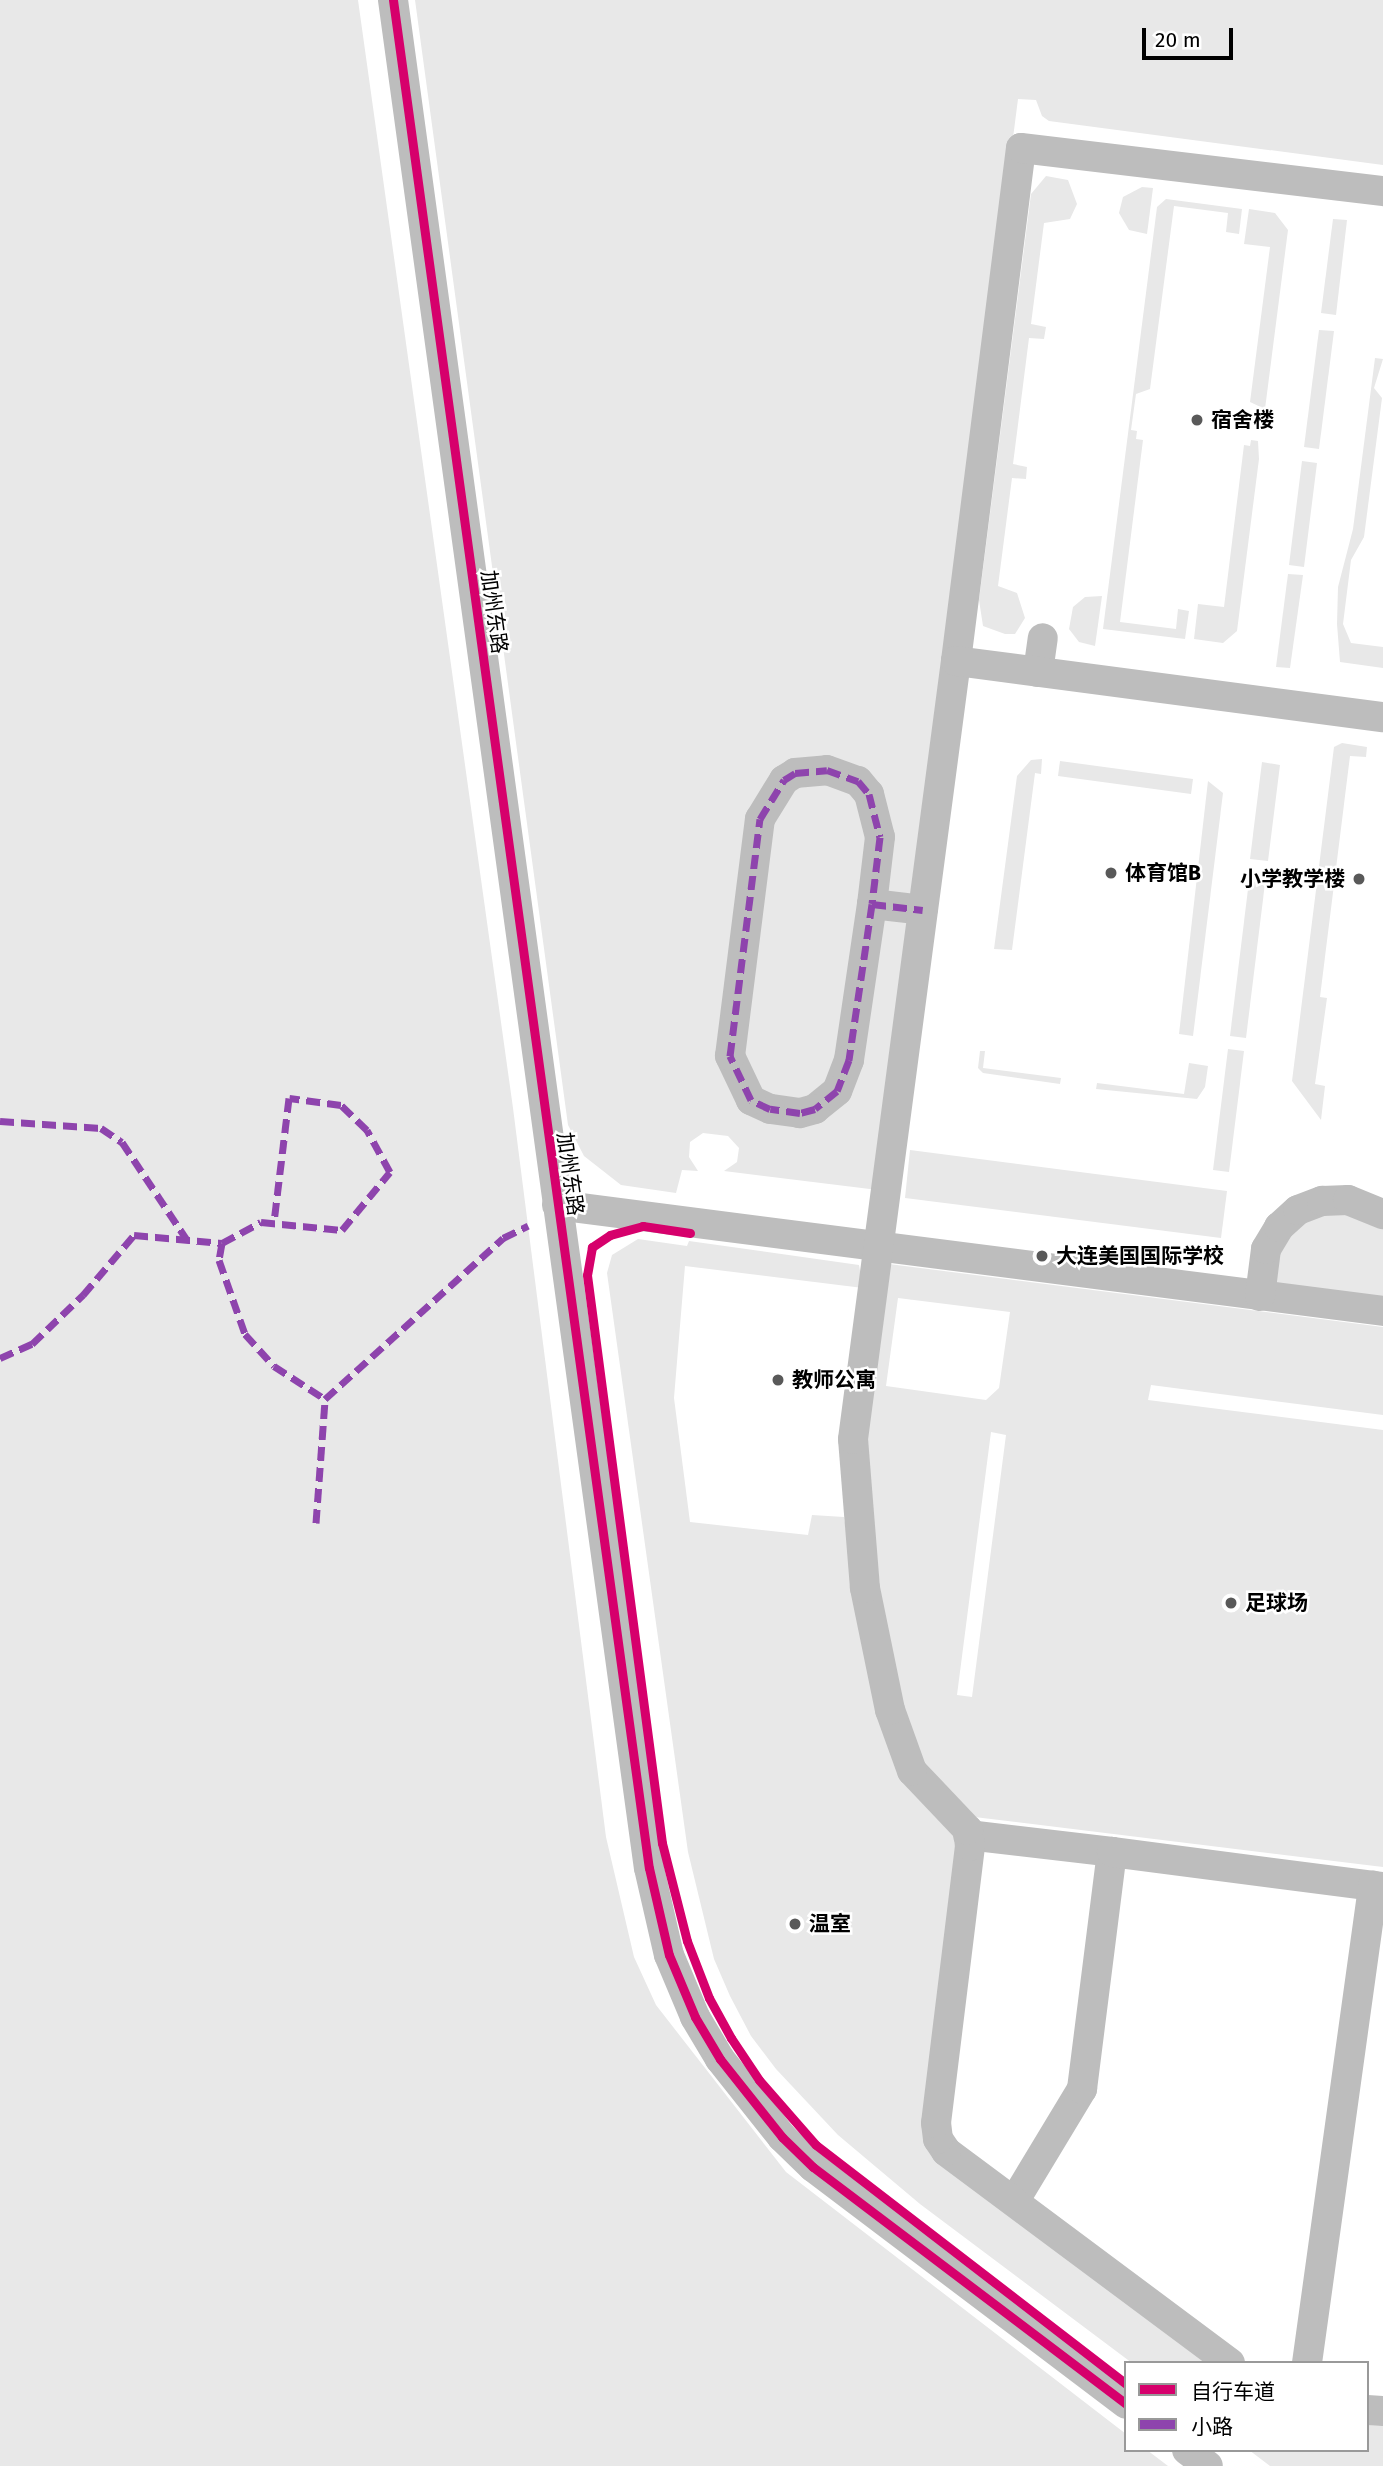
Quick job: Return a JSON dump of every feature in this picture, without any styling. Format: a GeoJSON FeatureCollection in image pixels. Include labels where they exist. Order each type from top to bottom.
{"type":"FeatureCollection","features":[{"type":"Feature","properties":{"kind":"street","name":"加州东路"},"geometry":{"type":"LineString","coordinates":[[393,0],[649,1868],[669,1955],[690,2007],[756,2108],[813,2167],[1124,2402]]}},
{"type":"Feature","properties":{"kind":"street"},"geometry":{"type":"LineString","coordinates":[[1227,2361],[946,2151],[936,2123],[968,1866],[968,1835],[912,1771],[890,1710],[865,1588],[853,1439],[1021,148],[1101,169],[1383,191]]}},
{"type":"Feature","properties":{"kind":"street"},"geometry":{"type":"LineString","coordinates":[[1038,672],[1043,638]]}},
{"type":"Feature","properties":{"kind":"street"},"geometry":{"type":"LineString","coordinates":[[956,661],[1383,717]]}},
{"type":"Feature","properties":{"kind":"street"},"geometry":{"type":"LineString","coordinates":[[815,770],[839,771],[869,794],[880,837],[872,904],[849,1060],[836,1091],[816,1109],[800,1112],[770,1109],[751,1100],[730,1056],[758,827],[766,803],[784,779],[815,770]]}},
{"type":"Feature","properties":{"kind":"street"},"geometry":{"type":"LineString","coordinates":[[872,904],[923,910]]}},
{"type":"Feature","properties":{"kind":"street"},"geometry":{"type":"LineString","coordinates":[[1260,1296],[1266,1249],[1279,1227],[1298,1210],[1322,1201],[1348,1200],[1383,1214]]}},
{"type":"Feature","properties":{"kind":"street"},"geometry":{"type":"LineString","coordinates":[[557,1205],[1383,1311]]}},
{"type":"Feature","properties":{"kind":"street"},"geometry":{"type":"LineString","coordinates":[[968,1835],[1378,1887],[1307,2361]]}},
{"type":"Feature","properties":{"kind":"street"},"geometry":{"type":"LineString","coordinates":[[1015,2200],[1082,2089],[1112,1852]]}},
{"type":"Feature","properties":{"kind":"street"},"geometry":{"type":"LineString","coordinates":[[1190,2452],[1208,2466]]}},
{"type":"Feature","properties":{"kind":"shaded area"},"geometry":{"type":"Polygon","coordinates":[[[0,0],[358,0],[513,1108],[606,1837],[634,1957],[656,2005],[786,2172],[1124,2432],[1124,2452],[1150,2452],[1168,2466],[0,2466],[0,0]]]}},
{"type":"Feature","properties":{"kind":"shaded area"},"geometry":{"type":"Polygon","coordinates":[[[415,0],[1383,0],[1383,165],[1049,121],[1042,116],[1036,100],[1018,99],[878,1190],[724,1171],[737,1162],[739,1148],[728,1136],[703,1133],[690,1142],[689,1157],[698,1171],[682,1170],[676,1193],[621,1185],[584,1156],[568,1125],[415,0]]]}},
{"type":"Feature","properties":{"kind":"shaded area"},"geometry":{"type":"Polygon","coordinates":[[[1046,176],[1068,180],[1077,204],[1070,219],[1044,223],[1031,324],[1046,327],[1044,339],[1029,338],[1013,464],[1027,467],[1026,479],[1012,478],[998,586],[1017,593],[1025,618],[1015,634],[1005,634],[983,626],[979,600],[1031,194],[1046,176]]]}},
{"type":"Feature","properties":{"kind":"shaded area"},"geometry":{"type":"Polygon","coordinates":[[[1142,187],[1153,188],[1147,234],[1129,230],[1119,213],[1123,197],[1142,187]]]}},
{"type":"Feature","properties":{"kind":"shaded area"},"geometry":{"type":"Polygon","coordinates":[[[1166,199],[1242,209],[1239,234],[1226,232],[1228,213],[1174,206],[1150,389],[1136,394],[1131,430],[1137,431],[1136,439],[1143,440],[1120,622],[1176,629],[1178,609],[1189,611],[1185,639],[1103,629],[1157,207],[1166,199]]]}},
{"type":"Feature","properties":{"kind":"shaded area"},"geometry":{"type":"Polygon","coordinates":[[[1249,209],[1275,213],[1288,230],[1265,409],[1250,402],[1270,247],[1244,244],[1249,209]]]}},
{"type":"Feature","properties":{"kind":"shaded area"},"geometry":{"type":"Polygon","coordinates":[[[1333,219],[1347,220],[1336,315],[1321,313],[1333,219]]]}},
{"type":"Feature","properties":{"kind":"shaded area"},"geometry":{"type":"Polygon","coordinates":[[[1319,330],[1334,331],[1319,449],[1304,447],[1319,330]]]}},
{"type":"Feature","properties":{"kind":"shaded area"},"geometry":{"type":"Polygon","coordinates":[[[1375,358],[1383,359],[1374,388],[1382,398],[1364,537],[1351,560],[1343,624],[1351,643],[1383,647],[1383,668],[1340,662],[1337,624],[1338,587],[1353,529],[1375,358]]]}},
{"type":"Feature","properties":{"kind":"shaded area"},"geometry":{"type":"Polygon","coordinates":[[[1251,440],[1258,441],[1259,459],[1237,631],[1223,643],[1194,639],[1198,604],[1224,607],[1244,445],[1250,446],[1251,440]]]}},
{"type":"Feature","properties":{"kind":"shaded area"},"geometry":{"type":"Polygon","coordinates":[[[1302,461],[1317,463],[1304,567],[1289,565],[1302,461]]]}},
{"type":"Feature","properties":{"kind":"shaded area"},"geometry":{"type":"Polygon","coordinates":[[[1288,574],[1303,575],[1290,668],[1276,667],[1288,574]]]}},
{"type":"Feature","properties":{"kind":"shaded area"},"geometry":{"type":"Polygon","coordinates":[[[1102,596],[1095,646],[1079,642],[1069,629],[1073,607],[1085,597],[1102,596]]]}},
{"type":"Feature","properties":{"kind":"shaded area"},"geometry":{"type":"Polygon","coordinates":[[[1342,743],[1367,747],[1366,757],[1350,756],[1320,997],[1327,998],[1315,1084],[1325,1086],[1321,1120],[1292,1081],[1334,747],[1342,743]]]}},
{"type":"Feature","properties":{"kind":"shaded area"},"geometry":{"type":"Polygon","coordinates":[[[1042,759],[1041,774],[1035,773],[1012,950],[994,949],[1017,776],[1031,760],[1042,759]]]}},
{"type":"Feature","properties":{"kind":"shaded area"},"geometry":{"type":"Polygon","coordinates":[[[1060,761],[1193,779],[1191,794],[1058,776],[1060,761]]]}},
{"type":"Feature","properties":{"kind":"shaded area"},"geometry":{"type":"Polygon","coordinates":[[[1262,762],[1280,765],[1268,861],[1250,859],[1262,762]]]}},
{"type":"Feature","properties":{"kind":"shaded area"},"geometry":{"type":"Polygon","coordinates":[[[1208,781],[1223,793],[1193,1036],[1179,1034],[1208,781]]]}},
{"type":"Feature","properties":{"kind":"shaded area"},"geometry":{"type":"Polygon","coordinates":[[[1249,881],[1265,883],[1246,1038],[1230,1036],[1249,881]]]}},
{"type":"Feature","properties":{"kind":"shaded area"},"geometry":{"type":"Polygon","coordinates":[[[1228,1049],[1244,1051],[1229,1172],[1213,1170],[1228,1049]]]}},
{"type":"Feature","properties":{"kind":"shaded area"},"geometry":{"type":"Polygon","coordinates":[[[980,1051],[985,1051],[983,1068],[1061,1078],[1060,1084],[983,1073],[978,1068],[980,1051]]]}},
{"type":"Feature","properties":{"kind":"shaded area"},"geometry":{"type":"Polygon","coordinates":[[[1189,1063],[1208,1066],[1205,1087],[1197,1099],[1096,1089],[1097,1083],[1184,1094],[1189,1063]]]}},
{"type":"Feature","properties":{"kind":"shaded area"},"geometry":{"type":"Polygon","coordinates":[[[910,1150],[1227,1191],[1221,1238],[905,1198],[910,1150]]]}},
{"type":"Feature","properties":{"kind":"shaded area"},"geometry":{"type":"Polygon","coordinates":[[[1298,1210],[1383,1214],[1383,1311],[1260,1296],[1298,1210]]]}},
{"type":"Feature","properties":{"kind":"shaded area"},"geometry":{"type":"Polygon","coordinates":[[[638,1239],[687,1246],[689,1241],[859,1265],[863,1288],[685,1266],[674,1398],[690,1522],[808,1535],[812,1515],[844,1517],[864,1653],[959,1832],[928,2121],[1203,2361],[1129,2361],[920,2204],[838,2135],[776,2069],[751,2036],[714,1959],[688,1852],[607,1273],[612,1255],[638,1239]]]}},
{"type":"Feature","properties":{"kind":"shaded area"},"geometry":{"type":"Polygon","coordinates":[[[889,1264],[1383,1327],[1383,1415],[1151,1385],[1148,1400],[1383,1430],[1383,1867],[966,1816],[917,1764],[886,1648],[865,1440],[889,1264]],[[898,1298],[886,1386],[986,1400],[999,1388],[1010,1312],[898,1298]],[[991,1432],[957,1695],[972,1697],[1006,1435],[991,1432]]]}},
{"type":"Feature","properties":{"kind":"shaded area"},"geometry":{"type":"Polygon","coordinates":[[[1369,2425],[1383,2426],[1383,2466],[1270,2466],[1252,2452],[1369,2452],[1369,2425]]]}},
{"type":"Feature","properties":{"kind":"marked path"},"geometry":{"type":"LineString","coordinates":[[872,904],[849,1060],[837,1091],[815,1109],[800,1113],[770,1109],[751,1100],[730,1056],[760,819],[784,780],[795,773],[827,770],[858,781],[869,794],[880,837],[872,904],[923,910]]}},
{"type":"Feature","properties":{"kind":"marked path"},"geometry":{"type":"LineString","coordinates":[[0,1358],[32,1344],[83,1295],[134,1235],[222,1243],[261,1222],[342,1230],[390,1172],[367,1130],[341,1105],[289,1098],[274,1222]]}},
{"type":"Feature","properties":{"kind":"marked path"},"geometry":{"type":"LineString","coordinates":[[0,1121],[101,1128],[122,1142],[187,1240]]}},
{"type":"Feature","properties":{"kind":"marked path"},"geometry":{"type":"LineString","coordinates":[[316,1523],[325,1399],[503,1238],[528,1226]]}},
{"type":"Feature","properties":{"kind":"marked path"},"geometry":{"type":"LineString","coordinates":[[222,1243],[219,1260],[245,1334],[274,1366],[325,1399]]}},
{"type":"Feature","properties":{"kind":"cycle path"},"geometry":{"type":"LineString","coordinates":[[393,0],[649,1868],[669,1955],[695,2017],[720,2059],[782,2137],[813,2167],[1124,2402]]}},
{"type":"Feature","properties":{"kind":"cycle path"},"geometry":{"type":"LineString","coordinates":[[690,1233],[643,1226],[610,1235],[592,1247],[587,1275],[662,1843],[687,1941],[709,1998],[731,2038],[759,2080],[816,2145],[1124,2382]]}},
{"type":"Feature","properties":{"kind":"place","name":"宿舍楼"},"geometry":{"type":"Point","coordinates":[1197,420]}},
{"type":"Feature","properties":{"kind":"place","name":"体育馆B"},"geometry":{"type":"Point","coordinates":[1111,873]}},
{"type":"Feature","properties":{"kind":"place","name":"小学教学楼"},"geometry":{"type":"Point","coordinates":[1359,879]}},
{"type":"Feature","properties":{"kind":"place","name":"大连美国国际学校"},"geometry":{"type":"Point","coordinates":[1042,1256]}},
{"type":"Feature","properties":{"kind":"place","name":"教师公寓"},"geometry":{"type":"Point","coordinates":[778,1380]}},
{"type":"Feature","properties":{"kind":"place","name":"足球场"},"geometry":{"type":"Point","coordinates":[1231,1603]}},
{"type":"Feature","properties":{"kind":"place","name":"温室"},"geometry":{"type":"Point","coordinates":[795,1924]}}]}
